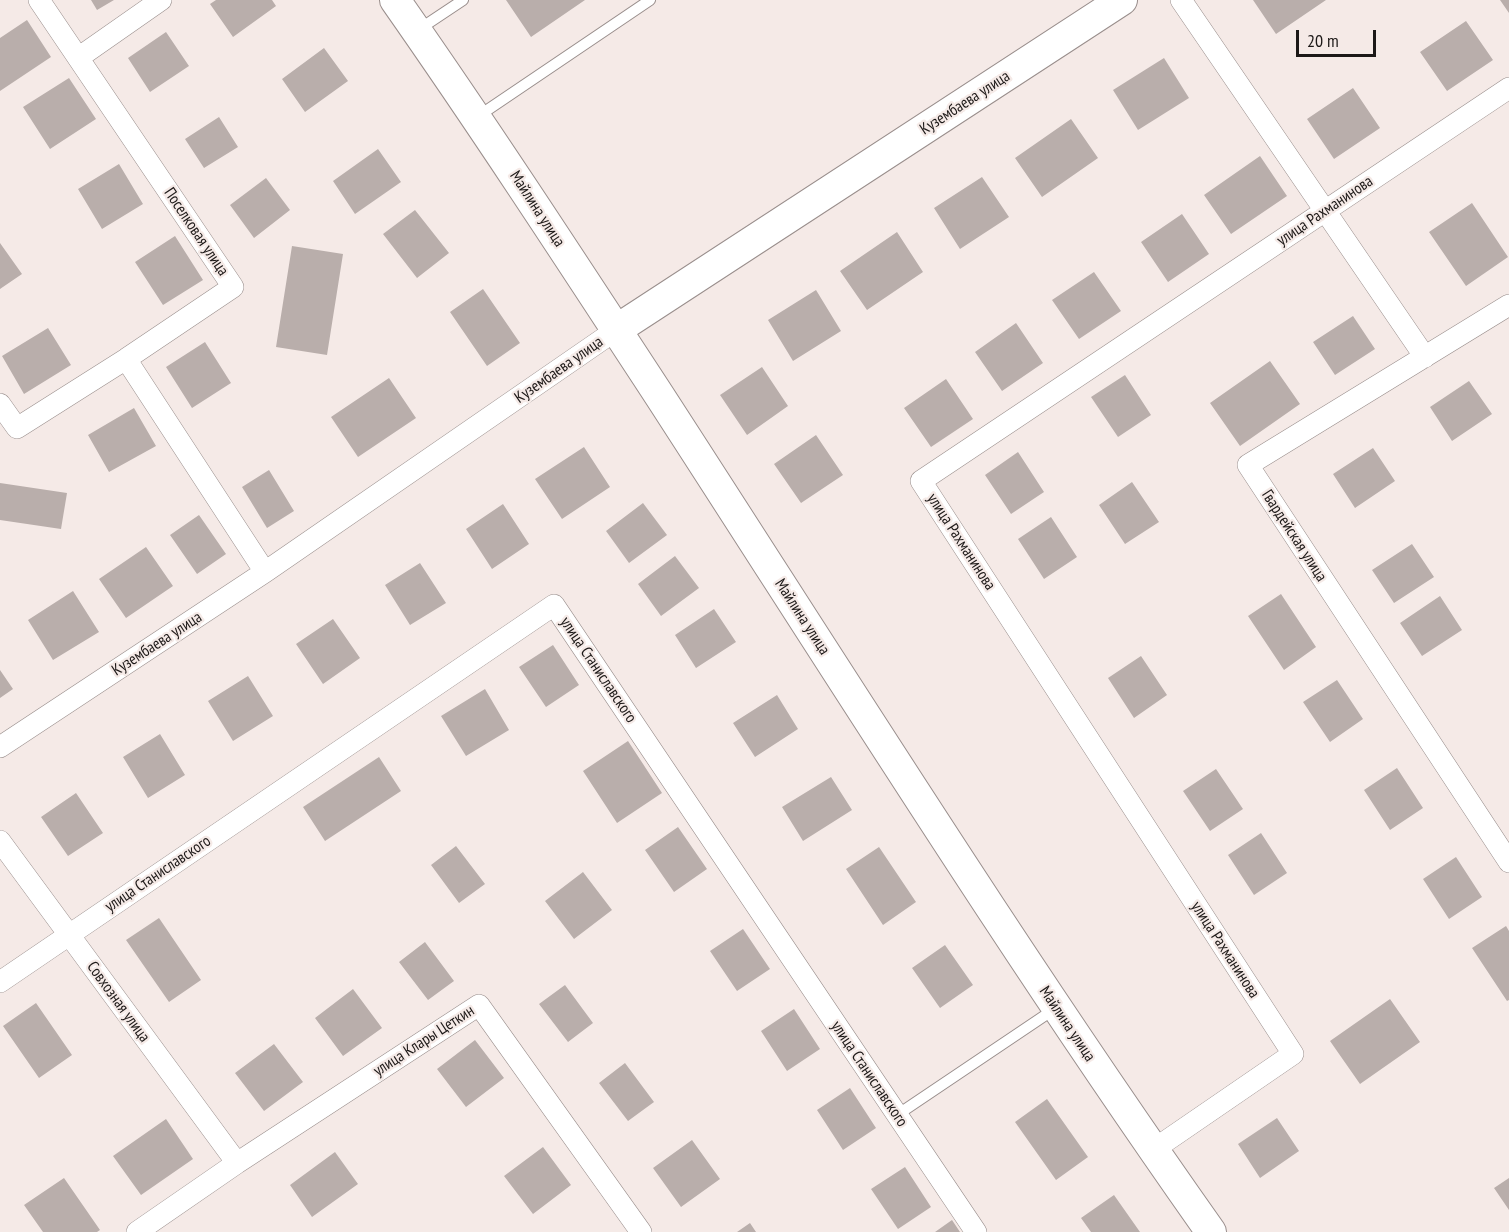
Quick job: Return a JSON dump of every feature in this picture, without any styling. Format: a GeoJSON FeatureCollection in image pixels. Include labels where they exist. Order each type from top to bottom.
{"type":"FeatureCollection","features":[{"type":"Feature","properties":{"kind":"main road","name":"Майлина улица"},"geometry":{"type":"LineString","coordinates":[[395,0],[477,117],[1056,1008],[1211,1232]]}},
{"type":"Feature","properties":{"kind":"main road","name":"Кузембаева улица"},"geometry":{"type":"LineString","coordinates":[[616,330],[1122,0]]}},
{"type":"Feature","properties":{"kind":"street","name":"Поселковая улица"},"geometry":{"type":"LineString","coordinates":[[0,404],[17,428],[126,359],[233,287],[39,0]]}},
{"type":"Feature","properties":{"kind":"street"},"geometry":{"type":"LineString","coordinates":[[78,58],[161,0]]}},
{"type":"Feature","properties":{"kind":"street"},"geometry":{"type":"LineString","coordinates":[[1180,0],[1425,357]]}},
{"type":"Feature","properties":{"kind":"street","name":"улица Рахманинова"},"geometry":{"type":"LineString","coordinates":[[1154,1150],[1293,1054],[921,481],[1509,88]]}},
{"type":"Feature","properties":{"kind":"street","name":"Гвардейская улица"},"geometry":{"type":"LineString","coordinates":[[1509,305],[1248,465],[1509,862]]}},
{"type":"Feature","properties":{"kind":"street","name":"Кузембаева улица"},"geometry":{"type":"LineString","coordinates":[[0,747],[265,572],[616,330]]}},
{"type":"Feature","properties":{"kind":"street"},"geometry":{"type":"LineString","coordinates":[[126,359],[265,572]]}},
{"type":"Feature","properties":{"kind":"street","name":"улица Станиславского"},"geometry":{"type":"LineString","coordinates":[[0,982],[554,605],[976,1232]]}},
{"type":"Feature","properties":{"kind":"street","name":"Совхозная улица"},"geometry":{"type":"LineString","coordinates":[[0,841],[237,1163]]}},
{"type":"Feature","properties":{"kind":"street","name":"улица Клары Цеткин"},"geometry":{"type":"LineString","coordinates":[[137,1232],[237,1163],[479,1005],[641,1232]]}},
{"type":"Feature","properties":{"kind":"lane"},"geometry":{"type":"LineString","coordinates":[[417,31],[463,0]]}},
{"type":"Feature","properties":{"kind":"lane"},"geometry":{"type":"LineString","coordinates":[[477,117],[650,0]]}},
{"type":"Feature","properties":{"kind":"lane"},"geometry":{"type":"LineString","coordinates":[[897,1115],[1056,1008]]}},
{"type":"Feature","properties":{"kind":"building"},"geometry":{"type":"Polygon","coordinates":[[[91,0],[114,0],[97,10],[91,0]]]}},
{"type":"Feature","properties":{"kind":"building"},"geometry":{"type":"Polygon","coordinates":[[[216,0],[272,0],[276,6],[233,37],[210,4],[216,0]]]}},
{"type":"Feature","properties":{"kind":"building"},"geometry":{"type":"Polygon","coordinates":[[[506,0],[585,0],[531,37],[506,0]]]}},
{"type":"Feature","properties":{"kind":"building"},"geometry":{"type":"Polygon","coordinates":[[[1253,0],[1326,0],[1276,34],[1253,0]]]}},
{"type":"Feature","properties":{"kind":"building"},"geometry":{"type":"Polygon","coordinates":[[[1500,0],[1509,0],[1509,13],[1500,0]]]}},
{"type":"Feature","properties":{"kind":"building"},"geometry":{"type":"Polygon","coordinates":[[[27,20],[51,57],[0,91],[0,38],[27,20]]]}},
{"type":"Feature","properties":{"kind":"building"},"geometry":{"type":"Polygon","coordinates":[[[1466,21],[1493,60],[1447,91],[1420,52],[1466,21]]]}},
{"type":"Feature","properties":{"kind":"building"},"geometry":{"type":"Polygon","coordinates":[[[166,32],[189,66],[150,92],[128,58],[166,32]]]}},
{"type":"Feature","properties":{"kind":"building"},"geometry":{"type":"Polygon","coordinates":[[[324,48],[348,81],[305,112],[282,79],[324,48]]]}},
{"type":"Feature","properties":{"kind":"building"},"geometry":{"type":"Polygon","coordinates":[[[1164,58],[1189,98],[1138,130],[1113,90],[1164,58]]]}},
{"type":"Feature","properties":{"kind":"building"},"geometry":{"type":"Polygon","coordinates":[[[69,78],[96,119],[50,149],[23,107],[69,78]]]}},
{"type":"Feature","properties":{"kind":"building"},"geometry":{"type":"Polygon","coordinates":[[[1353,88],[1380,128],[1334,159],[1307,119],[1353,88]]]}},
{"type":"Feature","properties":{"kind":"building"},"geometry":{"type":"Polygon","coordinates":[[[219,117],[238,147],[204,168],[185,139],[219,117]]]}},
{"type":"Feature","properties":{"kind":"building"},"geometry":{"type":"Polygon","coordinates":[[[1071,119],[1098,158],[1042,197],[1015,158],[1071,119]]]}},
{"type":"Feature","properties":{"kind":"building"},"geometry":{"type":"Polygon","coordinates":[[[378,149],[401,182],[355,214],[333,181],[378,149]]]}},
{"type":"Feature","properties":{"kind":"building"},"geometry":{"type":"Polygon","coordinates":[[[1260,156],[1287,196],[1231,234],[1204,195],[1260,156]]]}},
{"type":"Feature","properties":{"kind":"building"},"geometry":{"type":"Polygon","coordinates":[[[119,164],[143,204],[102,229],[78,189],[119,164]]]}},
{"type":"Feature","properties":{"kind":"building"},"geometry":{"type":"Polygon","coordinates":[[[982,177],[1009,217],[960,249],[934,208],[982,177]]]}},
{"type":"Feature","properties":{"kind":"building"},"geometry":{"type":"Polygon","coordinates":[[[266,178],[290,210],[254,238],[230,205],[266,178]]]}},
{"type":"Feature","properties":{"kind":"building"},"geometry":{"type":"Polygon","coordinates":[[[1472,203],[1508,257],[1466,286],[1429,232],[1472,203]]]}},
{"type":"Feature","properties":{"kind":"building"},"geometry":{"type":"Polygon","coordinates":[[[415,210],[449,253],[417,278],[383,234],[415,210]]]}},
{"type":"Feature","properties":{"kind":"building"},"geometry":{"type":"Polygon","coordinates":[[[1182,214],[1209,254],[1168,282],[1141,242],[1182,214]]]}},
{"type":"Feature","properties":{"kind":"building"},"geometry":{"type":"Polygon","coordinates":[[[897,232],[923,272],[867,310],[840,271],[897,232]]]}},
{"type":"Feature","properties":{"kind":"building"},"geometry":{"type":"Polygon","coordinates":[[[175,236],[203,280],[163,305],[135,262],[175,236]]]}},
{"type":"Feature","properties":{"kind":"building"},"geometry":{"type":"Polygon","coordinates":[[[0,243],[22,274],[0,289],[0,243]]]}},
{"type":"Feature","properties":{"kind":"building"},"geometry":{"type":"Polygon","coordinates":[[[292,246],[343,254],[327,355],[276,347],[292,246]]]}},
{"type":"Feature","properties":{"kind":"building"},"geometry":{"type":"Polygon","coordinates":[[[1094,272],[1121,311],[1079,339],[1052,300],[1094,272]]]}},
{"type":"Feature","properties":{"kind":"building"},"geometry":{"type":"Polygon","coordinates":[[[483,289],[520,343],[487,366],[450,312],[483,289]]]}},
{"type":"Feature","properties":{"kind":"building"},"geometry":{"type":"Polygon","coordinates":[[[816,290],[841,331],[793,361],[768,320],[816,290]]]}},
{"type":"Feature","properties":{"kind":"building"},"geometry":{"type":"Polygon","coordinates":[[[1353,316],[1375,349],[1335,375],[1313,342],[1353,316]]]}},
{"type":"Feature","properties":{"kind":"building"},"geometry":{"type":"Polygon","coordinates":[[[1016,323],[1043,363],[1002,391],[975,352],[1016,323]]]}},
{"type":"Feature","properties":{"kind":"building"},"geometry":{"type":"Polygon","coordinates":[[[48,328],[71,365],[24,394],[2,356],[48,328]]]}},
{"type":"Feature","properties":{"kind":"building"},"geometry":{"type":"Polygon","coordinates":[[[205,342],[231,383],[192,408],[166,367],[205,342]]]}},
{"type":"Feature","properties":{"kind":"building"},"geometry":{"type":"Polygon","coordinates":[[[1270,361],[1300,404],[1240,446],[1210,403],[1270,361]]]}},
{"type":"Feature","properties":{"kind":"building"},"geometry":{"type":"Polygon","coordinates":[[[762,367],[788,406],[747,435],[720,395],[762,367]]]}},
{"type":"Feature","properties":{"kind":"building"},"geometry":{"type":"Polygon","coordinates":[[[1125,375],[1151,415],[1118,437],[1091,397],[1125,375]]]}},
{"type":"Feature","properties":{"kind":"building"},"geometry":{"type":"Polygon","coordinates":[[[389,378],[416,418],[358,457],[331,417],[389,378]]]}},
{"type":"Feature","properties":{"kind":"building"},"geometry":{"type":"Polygon","coordinates":[[[946,379],[973,419],[931,447],[904,408],[946,379]]]}},
{"type":"Feature","properties":{"kind":"building"},"geometry":{"type":"Polygon","coordinates":[[[1469,381],[1492,414],[1452,441],[1430,407],[1469,381]]]}},
{"type":"Feature","properties":{"kind":"building"},"geometry":{"type":"Polygon","coordinates":[[[134,408],[156,446],[109,472],[88,435],[134,408]]]}},
{"type":"Feature","properties":{"kind":"building"},"geometry":{"type":"Polygon","coordinates":[[[816,435],[843,475],[801,503],[774,464],[816,435]]]}},
{"type":"Feature","properties":{"kind":"building"},"geometry":{"type":"Polygon","coordinates":[[[584,447],[610,487],[562,519],[535,479],[584,447]]]}},
{"type":"Feature","properties":{"kind":"building"},"geometry":{"type":"Polygon","coordinates":[[[1373,448],[1395,481],[1355,508],[1333,474],[1373,448]]]}},
{"type":"Feature","properties":{"kind":"building"},"geometry":{"type":"Polygon","coordinates":[[[1018,452],[1044,492],[1011,514],[985,475],[1018,452]]]}},
{"type":"Feature","properties":{"kind":"building"},"geometry":{"type":"Polygon","coordinates":[[[269,470],[294,511],[267,528],[242,487],[269,470]]]}},
{"type":"Feature","properties":{"kind":"building"},"geometry":{"type":"Polygon","coordinates":[[[1132,482],[1159,522],[1125,544],[1099,505],[1132,482]]]}},
{"type":"Feature","properties":{"kind":"building"},"geometry":{"type":"Polygon","coordinates":[[[0,483],[67,493],[61,529],[0,520],[0,483]]]}},
{"type":"Feature","properties":{"kind":"building"},"geometry":{"type":"Polygon","coordinates":[[[643,503],[667,535],[629,563],[606,531],[643,503]]]}},
{"type":"Feature","properties":{"kind":"building"},"geometry":{"type":"Polygon","coordinates":[[[503,504],[529,544],[492,569],[466,529],[503,504]]]}},
{"type":"Feature","properties":{"kind":"building"},"geometry":{"type":"Polygon","coordinates":[[[199,515],[226,554],[197,574],[170,535],[199,515]]]}},
{"type":"Feature","properties":{"kind":"building"},"geometry":{"type":"Polygon","coordinates":[[[1051,517],[1077,557],[1044,579],[1018,539],[1051,517]]]}},
{"type":"Feature","properties":{"kind":"building"},"geometry":{"type":"Polygon","coordinates":[[[1412,544],[1434,577],[1394,603],[1372,570],[1412,544]]]}},
{"type":"Feature","properties":{"kind":"building"},"geometry":{"type":"Polygon","coordinates":[[[146,547],[173,586],[126,618],[99,579],[146,547]]]}},
{"type":"Feature","properties":{"kind":"building"},"geometry":{"type":"Polygon","coordinates":[[[675,556],[699,588],[661,616],[638,584],[675,556]]]}},
{"type":"Feature","properties":{"kind":"building"},"geometry":{"type":"Polygon","coordinates":[[[420,563],[446,603],[410,625],[385,585],[420,563]]]}},
{"type":"Feature","properties":{"kind":"building"},"geometry":{"type":"Polygon","coordinates":[[[73,591],[99,632],[53,660],[28,620],[73,591]]]}},
{"type":"Feature","properties":{"kind":"building"},"geometry":{"type":"Polygon","coordinates":[[[1281,594],[1316,647],[1284,670],[1248,616],[1281,594]]]}},
{"type":"Feature","properties":{"kind":"building"},"geometry":{"type":"Polygon","coordinates":[[[1440,596],[1462,630],[1422,656],[1400,623],[1440,596]]]}},
{"type":"Feature","properties":{"kind":"building"},"geometry":{"type":"Polygon","coordinates":[[[714,609],[736,642],[696,668],[675,635],[714,609]]]}},
{"type":"Feature","properties":{"kind":"building"},"geometry":{"type":"Polygon","coordinates":[[[333,619],[360,658],[323,684],[296,644],[333,619]]]}},
{"type":"Feature","properties":{"kind":"building"},"geometry":{"type":"Polygon","coordinates":[[[553,645],[579,685],[546,707],[519,667],[553,645]]]}},
{"type":"Feature","properties":{"kind":"building"},"geometry":{"type":"Polygon","coordinates":[[[1141,656],[1167,695],[1134,718],[1108,678],[1141,656]]]}},
{"type":"Feature","properties":{"kind":"building"},"geometry":{"type":"Polygon","coordinates":[[[0,670],[13,689],[0,698],[0,670]]]}},
{"type":"Feature","properties":{"kind":"building"},"geometry":{"type":"Polygon","coordinates":[[[248,676],[273,716],[233,741],[208,701],[248,676]]]}},
{"type":"Feature","properties":{"kind":"building"},"geometry":{"type":"Polygon","coordinates":[[[1337,680],[1363,719],[1330,742],[1303,702],[1337,680]]]}},
{"type":"Feature","properties":{"kind":"building"},"geometry":{"type":"Polygon","coordinates":[[[485,689],[509,730],[466,756],[441,716],[485,689]]]}},
{"type":"Feature","properties":{"kind":"building"},"geometry":{"type":"Polygon","coordinates":[[[777,695],[798,729],[755,757],[733,723],[777,695]]]}},
{"type":"Feature","properties":{"kind":"building"},"geometry":{"type":"Polygon","coordinates":[[[160,734],[185,775],[148,798],[123,757],[160,734]]]}},
{"type":"Feature","properties":{"kind":"building"},"geometry":{"type":"Polygon","coordinates":[[[628,741],[662,793],[617,823],[583,771],[628,741]]]}},
{"type":"Feature","properties":{"kind":"building"},"geometry":{"type":"Polygon","coordinates":[[[379,757],[401,791],[325,841],[303,807],[379,757]]]}},
{"type":"Feature","properties":{"kind":"building"},"geometry":{"type":"Polygon","coordinates":[[[1397,768],[1423,808],[1390,830],[1364,790],[1397,768]]]}},
{"type":"Feature","properties":{"kind":"building"},"geometry":{"type":"Polygon","coordinates":[[[1216,769],[1243,809],[1210,831],[1183,791],[1216,769]]]}},
{"type":"Feature","properties":{"kind":"building"},"geometry":{"type":"Polygon","coordinates":[[[831,777],[852,810],[803,841],[782,807],[831,777]]]}},
{"type":"Feature","properties":{"kind":"building"},"geometry":{"type":"Polygon","coordinates":[[[76,793],[103,833],[68,856],[41,817],[76,793]]]}},
{"type":"Feature","properties":{"kind":"building"},"geometry":{"type":"Polygon","coordinates":[[[678,827],[707,869],[674,892],[645,850],[678,827]]]}},
{"type":"Feature","properties":{"kind":"building"},"geometry":{"type":"Polygon","coordinates":[[[1261,833],[1287,873],[1254,895],[1228,855],[1261,833]]]}},
{"type":"Feature","properties":{"kind":"building"},"geometry":{"type":"Polygon","coordinates":[[[456,846],[485,884],[459,903],[431,865],[456,846]]]}},
{"type":"Feature","properties":{"kind":"building"},"geometry":{"type":"Polygon","coordinates":[[[879,847],[916,902],[883,925],[846,869],[879,847]]]}},
{"type":"Feature","properties":{"kind":"building"},"geometry":{"type":"Polygon","coordinates":[[[1456,857],[1482,897],[1449,919],[1423,879],[1456,857]]]}},
{"type":"Feature","properties":{"kind":"building"},"geometry":{"type":"Polygon","coordinates":[[[583,872],[612,910],[574,939],[545,901],[583,872]]]}},
{"type":"Feature","properties":{"kind":"building"},"geometry":{"type":"Polygon","coordinates":[[[159,918],[201,980],[169,1002],[126,940],[159,918]]]}},
{"type":"Feature","properties":{"kind":"building"},"geometry":{"type":"Polygon","coordinates":[[[1506,926],[1509,931],[1509,1000],[1507,1001],[1472,948],[1506,926]]]}},
{"type":"Feature","properties":{"kind":"building"},"geometry":{"type":"Polygon","coordinates":[[[743,929],[770,969],[737,991],[710,951],[743,929]]]}},
{"type":"Feature","properties":{"kind":"building"},"geometry":{"type":"Polygon","coordinates":[[[425,942],[454,981],[428,1000],[399,962],[425,942]]]}},
{"type":"Feature","properties":{"kind":"building"},"geometry":{"type":"Polygon","coordinates":[[[945,945],[973,985],[940,1008],[912,968],[945,945]]]}},
{"type":"Feature","properties":{"kind":"building"},"geometry":{"type":"Polygon","coordinates":[[[565,985],[593,1023],[568,1042],[539,1004],[565,985]]]}},
{"type":"Feature","properties":{"kind":"building"},"geometry":{"type":"Polygon","coordinates":[[[353,989],[382,1028],[343,1056],[315,1018],[353,989]]]}},
{"type":"Feature","properties":{"kind":"building"},"geometry":{"type":"Polygon","coordinates":[[[1390,999],[1420,1042],[1360,1084],[1330,1041],[1390,999]]]}},
{"type":"Feature","properties":{"kind":"building"},"geometry":{"type":"Polygon","coordinates":[[[36,1003],[72,1055],[39,1078],[3,1026],[36,1003]]]}},
{"type":"Feature","properties":{"kind":"building"},"geometry":{"type":"Polygon","coordinates":[[[794,1009],[820,1049],[787,1071],[761,1031],[794,1009]]]}},
{"type":"Feature","properties":{"kind":"building"},"geometry":{"type":"Polygon","coordinates":[[[475,1040],[504,1078],[466,1107],[437,1069],[475,1040]]]}},
{"type":"Feature","properties":{"kind":"building"},"geometry":{"type":"Polygon","coordinates":[[[274,1044],[303,1082],[264,1111],[235,1073],[274,1044]]]}},
{"type":"Feature","properties":{"kind":"building"},"geometry":{"type":"Polygon","coordinates":[[[625,1063],[654,1102],[628,1121],[599,1083],[625,1063]]]}},
{"type":"Feature","properties":{"kind":"building"},"geometry":{"type":"Polygon","coordinates":[[[850,1088],[876,1128],[843,1150],[817,1110],[850,1088]]]}},
{"type":"Feature","properties":{"kind":"building"},"geometry":{"type":"Polygon","coordinates":[[[1047,1099],[1088,1157],[1056,1180],[1015,1122],[1047,1099]]]}},
{"type":"Feature","properties":{"kind":"building"},"geometry":{"type":"Polygon","coordinates":[[[1277,1118],[1299,1151],[1260,1178],[1238,1144],[1277,1118]]]}},
{"type":"Feature","properties":{"kind":"building"},"geometry":{"type":"Polygon","coordinates":[[[166,1119],[193,1159],[141,1195],[113,1156],[166,1119]]]}},
{"type":"Feature","properties":{"kind":"building"},"geometry":{"type":"Polygon","coordinates":[[[692,1140],[720,1179],[681,1207],[653,1168],[692,1140]]]}},
{"type":"Feature","properties":{"kind":"building"},"geometry":{"type":"Polygon","coordinates":[[[543,1147],[571,1185],[533,1214],[504,1176],[543,1147]]]}},
{"type":"Feature","properties":{"kind":"building"},"geometry":{"type":"Polygon","coordinates":[[[335,1152],[358,1184],[312,1217],[290,1185],[335,1152]]]}},
{"type":"Feature","properties":{"kind":"building"},"geometry":{"type":"Polygon","coordinates":[[[905,1167],[931,1207],[898,1229],[871,1189],[905,1167]]]}},
{"type":"Feature","properties":{"kind":"building"},"geometry":{"type":"Polygon","coordinates":[[[64,1178],[100,1230],[97,1232],[43,1232],[24,1205],[64,1178]]]}},
{"type":"Feature","properties":{"kind":"building"},"geometry":{"type":"Polygon","coordinates":[[[1509,1178],[1509,1210],[1494,1188],[1509,1178]]]}},
{"type":"Feature","properties":{"kind":"building"},"geometry":{"type":"Polygon","coordinates":[[[1114,1195],[1140,1232],[1091,1232],[1081,1218],[1114,1195]]]}},
{"type":"Feature","properties":{"kind":"building"},"geometry":{"type":"Polygon","coordinates":[[[952,1220],[960,1232],[935,1232],[952,1220]]]}},
{"type":"Feature","properties":{"kind":"building"},"geometry":{"type":"Polygon","coordinates":[[[750,1223],[756,1232],[737,1232],[750,1223]]]}}]}
